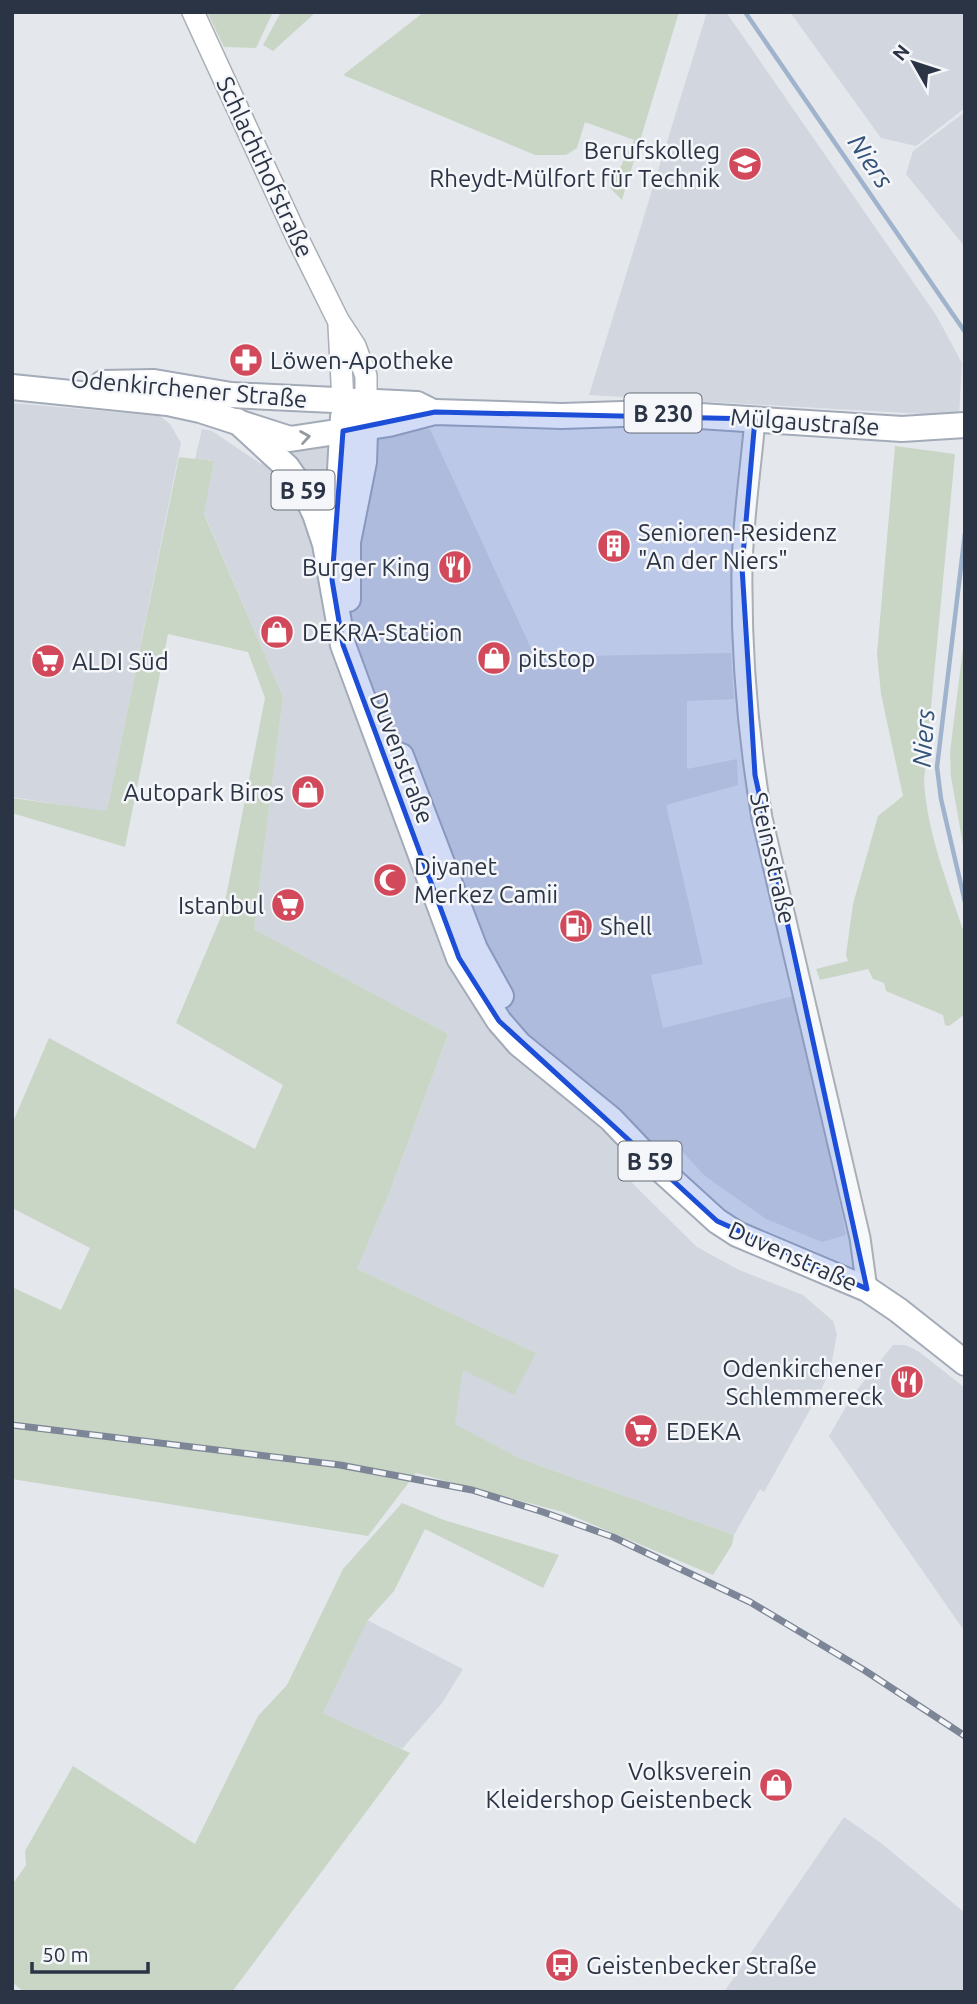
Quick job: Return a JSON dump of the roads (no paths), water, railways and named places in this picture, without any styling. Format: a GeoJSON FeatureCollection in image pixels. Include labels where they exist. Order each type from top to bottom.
{"type":"FeatureCollection","features":[{"type":"Feature","properties":{"kind":"main road","name":"Schlachthofstraße"},"geometry":{"type":"LineString","coordinates":[[193,12],[295,233],[338,320],[355,346],[366,376],[354,402]]}},
{"type":"Feature","properties":{"kind":"main road","name":"Odenkirchener Straße"},"geometry":{"type":"LineString","coordinates":[[12,371],[108,383],[170,383],[231,396],[354,402]]}},
{"type":"Feature","properties":{"kind":"main road","name":"Odenkirchener Straße"},"geometry":{"type":"LineString","coordinates":[[12,387],[168,403],[237,421],[290,439],[354,429]]}},
{"type":"Feature","properties":{"kind":"main road","name":"Mülgaustraße"},"geometry":{"type":"LineString","coordinates":[[354,402],[417,404],[435,412]]}},
{"type":"Feature","properties":{"kind":"main road","name":"Duvenstraße"},"geometry":{"type":"LineString","coordinates":[[354,402],[354,429],[364,462],[348,542],[346,579],[350,614],[358,645],[475,949],[494,986],[568,1082]]}},
{"type":"Feature","properties":{"kind":"main road","name":"Mülgaustraße"},"geometry":{"type":"LineString","coordinates":[[354,429],[435,412],[562,416],[653,413],[902,429],[963,425]]}},
{"type":"Feature","properties":{"kind":"main road","name":"B 59"},"geometry":{"type":"LineString","coordinates":[[237,421],[271,450],[305,493],[325,544],[332,580]]}},
{"type":"Feature","properties":{"kind":"main road","name":"B 59"},"geometry":{"type":"LineString","coordinates":[[332,580],[354,429]]}},
{"type":"Feature","properties":{"kind":"main road","name":"Duvenstraße"},"geometry":{"type":"LineString","coordinates":[[332,580],[335,614],[343,645],[459,958],[480,994],[519,1044],[568,1082],[717,1221],[737,1234],[867,1289],[965,1363]]}},
{"type":"Feature","properties":{"kind":"street","name":"Steinsstraße"},"geometry":{"type":"LineString","coordinates":[[755,419],[742,567],[746,667],[755,775],[762,818],[860,1238],[867,1289]]}},
{"type":"Feature","properties":{"kind":"waterway","name":"Niers"},"geometry":{"type":"LineString","coordinates":[[745,12],[965,332]]}},
{"type":"Feature","properties":{"kind":"waterway","name":"Niers"},"geometry":{"type":"LineString","coordinates":[[965,533],[937,767],[941,799],[965,902]]}},
{"type":"Feature","properties":{"kind":"railway"},"geometry":{"type":"LineString","coordinates":[[12,1425],[340,1465],[472,1490],[543,1512],[613,1537],[750,1602],[864,1670],[965,1736]]}},
{"type":"Feature","properties":{"kind":"place","name":"Berufskolleg Rheydt-Mülfort für Technik"},"geometry":{"type":"Point","coordinates":[745,164]}},
{"type":"Feature","properties":{"kind":"place","name":"Löwen-Apotheke"},"geometry":{"type":"Point","coordinates":[246,360]}},
{"type":"Feature","properties":{"kind":"place","name":"Senioren-Residenz \"An der Niers\""},"geometry":{"type":"Point","coordinates":[614,546]}},
{"type":"Feature","properties":{"kind":"place","name":"Burger King"},"geometry":{"type":"Point","coordinates":[455,567]}},
{"type":"Feature","properties":{"kind":"place","name":"DEKRA-Station"},"geometry":{"type":"Point","coordinates":[277,632]}},
{"type":"Feature","properties":{"kind":"place","name":"pitstop"},"geometry":{"type":"Point","coordinates":[494,658]}},
{"type":"Feature","properties":{"kind":"place","name":"ALDI Süd"},"geometry":{"type":"Point","coordinates":[48,661]}},
{"type":"Feature","properties":{"kind":"place","name":"Autopark Biros"},"geometry":{"type":"Point","coordinates":[308,792]}},
{"type":"Feature","properties":{"kind":"place","name":"Diyanet Merkez Camii"},"geometry":{"type":"Point","coordinates":[390,880]}},
{"type":"Feature","properties":{"kind":"place","name":"Istanbul"},"geometry":{"type":"Point","coordinates":[288,905]}},
{"type":"Feature","properties":{"kind":"place","name":"Shell"},"geometry":{"type":"Point","coordinates":[576,926]}},
{"type":"Feature","properties":{"kind":"place","name":"Odenkirchener Schlemmereck"},"geometry":{"type":"Point","coordinates":[907,1382]}},
{"type":"Feature","properties":{"kind":"place","name":"EDEKA"},"geometry":{"type":"Point","coordinates":[641,1431]}},
{"type":"Feature","properties":{"kind":"place","name":"Volksverein Kleidershop Geistenbeck"},"geometry":{"type":"Point","coordinates":[776,1785]}},
{"type":"Feature","properties":{"kind":"place","name":"Geistenbecker Straße"},"geometry":{"type":"Point","coordinates":[562,1965]}}]}
